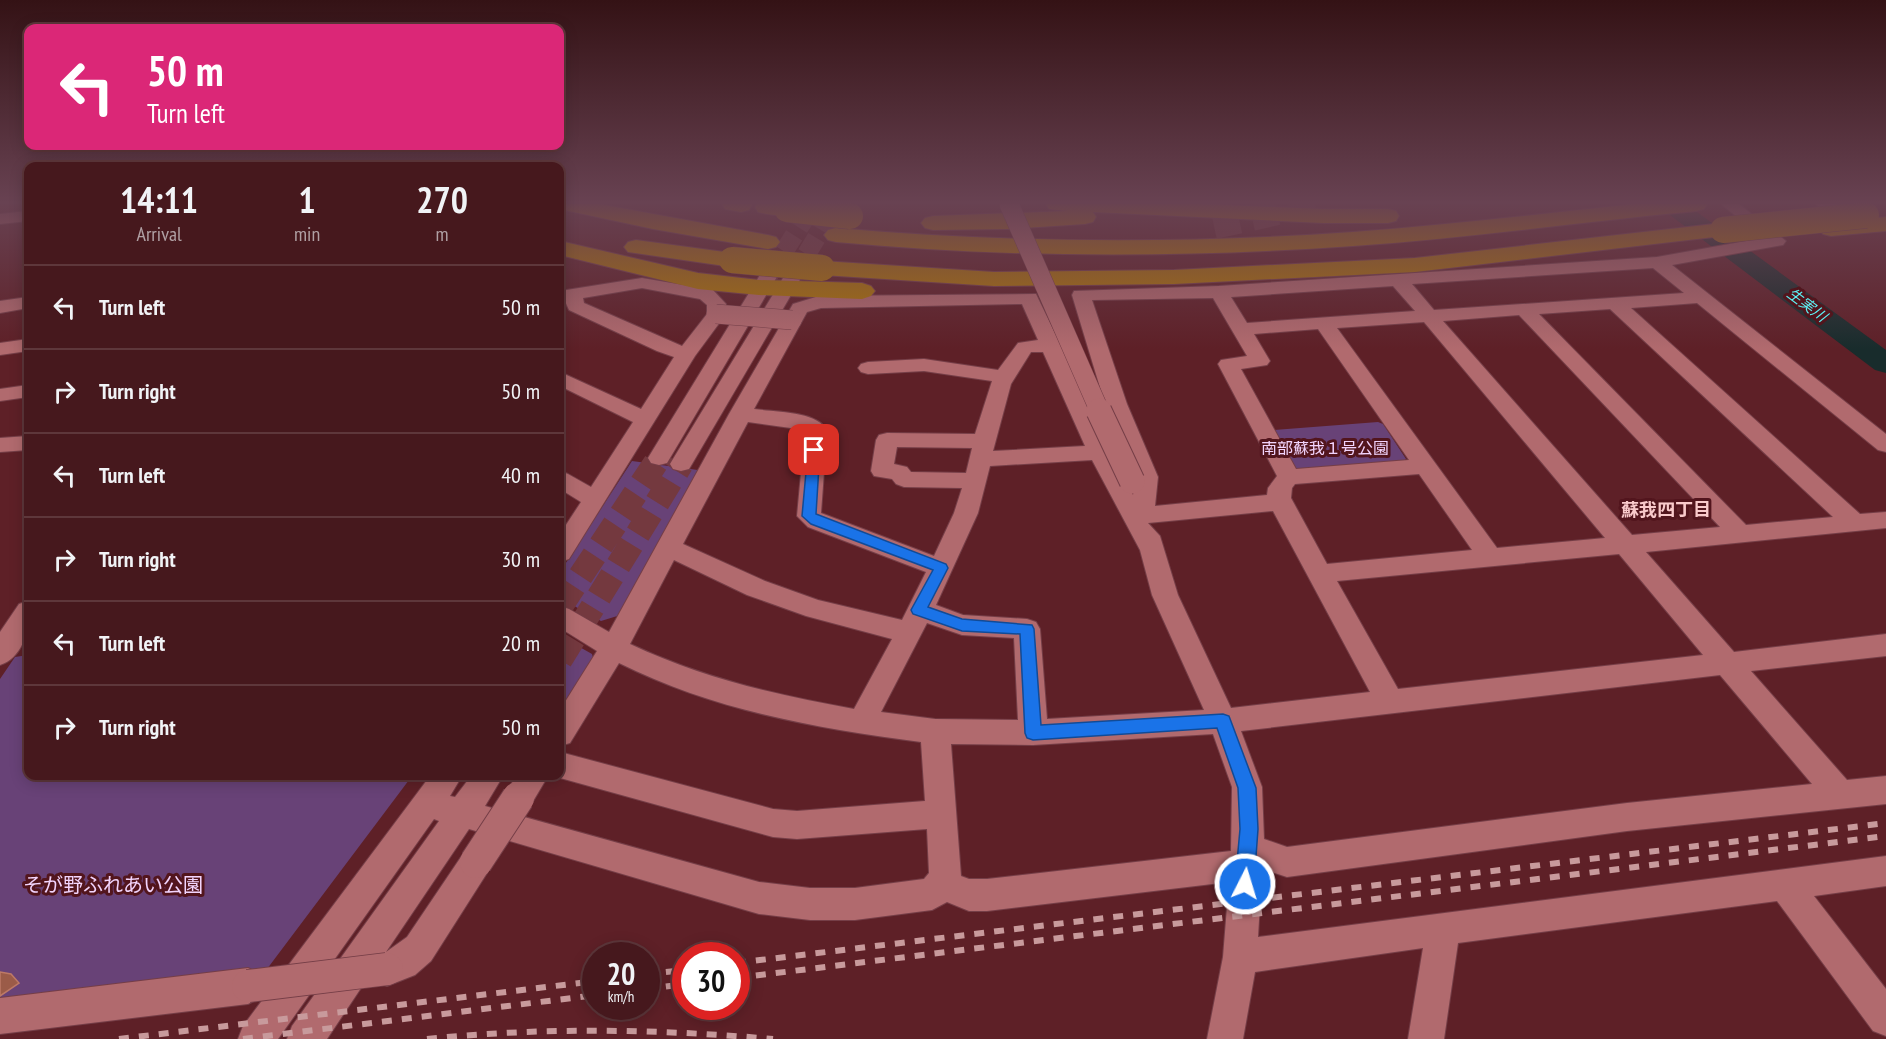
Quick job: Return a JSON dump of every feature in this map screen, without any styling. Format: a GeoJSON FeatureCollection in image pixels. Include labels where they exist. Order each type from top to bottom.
{"type":"FeatureCollection","features":[{"type":"Feature","properties":{"kind":"highway"},"geometry":{"type":"LineString","coordinates":[[577,252],[698,281],[777,282],[867,291],[1152,285],[1314,278],[1343,270]]}},
{"type":"Feature","properties":{"kind":"highway"},"geometry":{"type":"LineString","coordinates":[[701,252],[736,255],[828,253],[1002,261],[1185,262],[1363,252]]}},
{"type":"Feature","properties":{"kind":"highway"},"geometry":{"type":"LineString","coordinates":[[724,252],[736,255]]}},
{"type":"Feature","properties":{"kind":"highway"},"geometry":{"type":"LineString","coordinates":[[828,253],[950,277],[1052,280],[1343,270],[1406,273],[1545,252]]}},
{"type":"Feature","properties":{"kind":"street"},"geometry":{"type":"LineString","coordinates":[[1030,252],[1076,361],[1132,481],[1165,595],[1223,721],[1247,788],[1249,829],[1240,957],[1225,1039]]}},
{"type":"Feature","properties":{"kind":"street"},"geometry":{"type":"LineString","coordinates":[[1657,262],[1664,252]]}},
{"type":"Feature","properties":{"kind":"street"},"geometry":{"type":"LineString","coordinates":[[1142,515],[1147,477],[1116,404],[1081,295],[1219,292],[1406,273],[1657,262],[1886,445]]}},
{"type":"Feature","properties":{"kind":"street"},"geometry":{"type":"LineString","coordinates":[[1406,273],[1429,317],[1841,796]]}},
{"type":"Feature","properties":{"kind":"street"},"geometry":{"type":"LineString","coordinates":[[659,458],[777,282]]}},
{"type":"Feature","properties":{"kind":"street"},"geometry":{"type":"LineString","coordinates":[[681,464],[777,282]]}},
{"type":"Feature","properties":{"kind":"street"},"geometry":{"type":"LineString","coordinates":[[564,547],[686,354],[716,314],[717,304],[706,294],[642,283],[566,295]]}},
{"type":"Feature","properties":{"kind":"street"},"geometry":{"type":"LineString","coordinates":[[1219,292],[1260,362],[1228,364],[1289,477]]}},
{"type":"Feature","properties":{"kind":"street"},"geometry":{"type":"LineString","coordinates":[[566,295],[576,306],[664,347],[686,354]]}},
{"type":"Feature","properties":{"kind":"street"},"geometry":{"type":"LineString","coordinates":[[1241,329],[1617,305],[1703,297]]}},
{"type":"Feature","properties":{"kind":"street"},"geometry":{"type":"LineString","coordinates":[[564,728],[614,648],[792,320],[800,308],[819,302],[1029,298],[1100,452],[1135,522],[1152,550]]}},
{"type":"Feature","properties":{"kind":"street"},"geometry":{"type":"LineString","coordinates":[[0,307],[24,304]]}},
{"type":"Feature","properties":{"kind":"street"},"geometry":{"type":"LineString","coordinates":[[1617,305],[1855,524]]}},
{"type":"Feature","properties":{"kind":"street"},"geometry":{"type":"LineString","coordinates":[[1034,310],[1085,306]]}},
{"type":"Feature","properties":{"kind":"street"},"geometry":{"type":"LineString","coordinates":[[1525,311],[1741,534]]}},
{"type":"Feature","properties":{"kind":"street"},"geometry":{"type":"LineString","coordinates":[[716,314],[792,320]]}},
{"type":"Feature","properties":{"kind":"street"},"geometry":{"type":"LineString","coordinates":[[1325,325],[1491,558]]}},
{"type":"Feature","properties":{"kind":"street"},"geometry":{"type":"LineString","coordinates":[[862,722],[941,568],[966,511],[981,460],[988,418],[1013,360],[1025,347],[1051,345]]}},
{"type":"Feature","properties":{"kind":"street"},"geometry":{"type":"LineString","coordinates":[[0,349],[24,346]]}},
{"type":"Feature","properties":{"kind":"street"},"geometry":{"type":"LineString","coordinates":[[868,368],[924,365],[1005,377]]}},
{"type":"Feature","properties":{"kind":"street"},"geometry":{"type":"LineString","coordinates":[[564,380],[645,420]]}},
{"type":"Feature","properties":{"kind":"street"},"geometry":{"type":"LineString","coordinates":[[0,395],[24,392]]}},
{"type":"Feature","properties":{"kind":"street"},"geometry":{"type":"LineString","coordinates":[[740,414],[807,423],[814,426],[816,431],[809,516],[816,521],[941,568]]}},
{"type":"Feature","properties":{"kind":"street"},"geometry":{"type":"LineString","coordinates":[[0,445],[24,443]]}},
{"type":"Feature","properties":{"kind":"street"},"geometry":{"type":"LineString","coordinates":[[981,460],[1100,452]]}},
{"type":"Feature","properties":{"kind":"street"},"geometry":{"type":"LineString","coordinates":[[1390,702],[1318,574],[1280,502],[1278,493],[1280,484],[1289,477],[1426,466]]}},
{"type":"Feature","properties":{"kind":"street"},"geometry":{"type":"LineString","coordinates":[[564,481],[594,499]]}},
{"type":"Feature","properties":{"kind":"street"},"geometry":{"type":"LineString","coordinates":[[1142,515],[1280,502]]}},
{"type":"Feature","properties":{"kind":"street"},"geometry":{"type":"LineString","coordinates":[[1318,574],[1886,520]]}},
{"type":"Feature","properties":{"kind":"street"},"geometry":{"type":"LineString","coordinates":[[668,547],[756,588],[806,606],[913,621],[1027,629],[1033,733]]}},
{"type":"Feature","properties":{"kind":"street"},"geometry":{"type":"LineString","coordinates":[[0,654],[20,618]]}},
{"type":"Feature","properties":{"kind":"street"},"geometry":{"type":"LineString","coordinates":[[564,618],[614,648],[662,671],[717,690],[795,710],[862,722],[935,731],[1033,733],[1223,721],[1886,645]]}},
{"type":"Feature","properties":{"kind":"street"},"geometry":{"type":"LineString","coordinates":[[426,803],[759,898],[810,904],[855,904],[932,894],[946,874],[935,731]]}},
{"type":"Feature","properties":{"kind":"street"},"geometry":{"type":"LineString","coordinates":[[564,766],[773,823],[797,825],[941,814]]}},
{"type":"Feature","properties":{"kind":"street"},"geometry":{"type":"LineString","coordinates":[[256,1039],[444,780]]}},
{"type":"Feature","properties":{"kind":"street"},"geometry":{"type":"LineString","coordinates":[[305,1039],[485,780]]}},
{"type":"Feature","properties":{"kind":"street"},"geometry":{"type":"LineString","coordinates":[[0,1016],[387,969],[403,963],[419,949],[525,787]]}},
{"type":"Feature","properties":{"kind":"street"},"geometry":{"type":"LineString","coordinates":[[941,884],[969,895],[987,895],[1247,857],[1287,862],[1628,818],[1886,790]]}},
{"type":"Feature","properties":{"kind":"street"},"geometry":{"type":"LineString","coordinates":[[1240,957],[1443,928],[1886,871]]}},
{"type":"Feature","properties":{"kind":"street"},"geometry":{"type":"LineString","coordinates":[[1785,884],[1886,1018]]}},
{"type":"Feature","properties":{"kind":"street"},"geometry":{"type":"LineString","coordinates":[[1426,1039],[1443,928]]}},
{"type":"Feature","properties":{"kind":"green space","name":"南部蘇我１号公園"},"geometry":{"type":"Polygon","coordinates":[[[1378,422],[1383,424],[1406,459],[1401,463],[1299,472],[1293,469],[1274,430],[1378,422]]]}},
{"type":"Feature","properties":{"kind":"green space"},"geometry":{"type":"Polygon","coordinates":[[[632,461],[705,471],[627,613],[601,621],[564,600],[564,566],[632,461]]]}},
{"type":"Feature","properties":{"kind":"green space"},"geometry":{"type":"Polygon","coordinates":[[[564,638],[592,654],[596,668],[564,717],[564,638]]]}},
{"type":"Feature","properties":{"kind":"green space","name":"そが野ふれあい公園"},"geometry":{"type":"Polygon","coordinates":[[[24,656],[24,780],[409,780],[261,977],[0,1010],[0,679],[15,657],[24,656]]]}},
{"type":"Feature","properties":{"kind":"building"},"geometry":{"type":"Polygon","coordinates":[[[0,972],[11,974],[19,983],[0,996],[0,972]]]}},
{"type":"Feature","properties":{"kind":"waterway","name":"生実川"},"geometry":{"type":"LineString","coordinates":[[1736,252],[1886,364]]}},
{"type":"Feature","properties":{"kind":"tunnel"},"geometry":{"type":"LineString","coordinates":[[769,275],[783,252]]}},
{"type":"Feature","properties":{"kind":"tunnel"},"geometry":{"type":"LineString","coordinates":[[792,278],[808,252]]}},
{"type":"Feature","properties":{"kind":"tunnel"},"geometry":{"type":"LineString","coordinates":[[564,601],[659,458]]}},
{"type":"Feature","properties":{"kind":"tunnel"},"geometry":{"type":"LineString","coordinates":[[564,654],[681,464]]}},
{"type":"Feature","properties":{"kind":"railway"},"geometry":{"type":"LineString","coordinates":[[750,961],[1886,823]]}},
{"type":"Feature","properties":{"kind":"railway"},"geometry":{"type":"LineString","coordinates":[[750,976],[1886,836]]}},
{"type":"Feature","properties":{"kind":"railway"},"geometry":{"type":"LineString","coordinates":[[660,973],[672,971]]}},
{"type":"Feature","properties":{"kind":"railway"},"geometry":{"type":"LineString","coordinates":[[119,1039],[582,983]]}},
{"type":"Feature","properties":{"kind":"railway"},"geometry":{"type":"LineString","coordinates":[[660,987],[672,986]]}},
{"type":"Feature","properties":{"kind":"railway"},"geometry":{"type":"LineString","coordinates":[[243,1039],[582,997]]}},
{"type":"Feature","properties":{"kind":"railway"},"geometry":{"type":"LineString","coordinates":[[427,1039],[557,1031],[643,1031],[773,1039]]}},
{"type":"Feature","properties":{"kind":"district","name":"蘇我四丁目"},"geometry":{"type":"Point","coordinates":[1666,510]}},
{"type":"Feature","properties":{"kind":"route"},"geometry":{"type":"LineString","coordinates":[[814,450],[809,516],[816,521],[941,568],[919,610],[962,625],[1027,629],[1033,733],[1223,721],[1247,788],[1249,829],[1245,884]]}}]}
